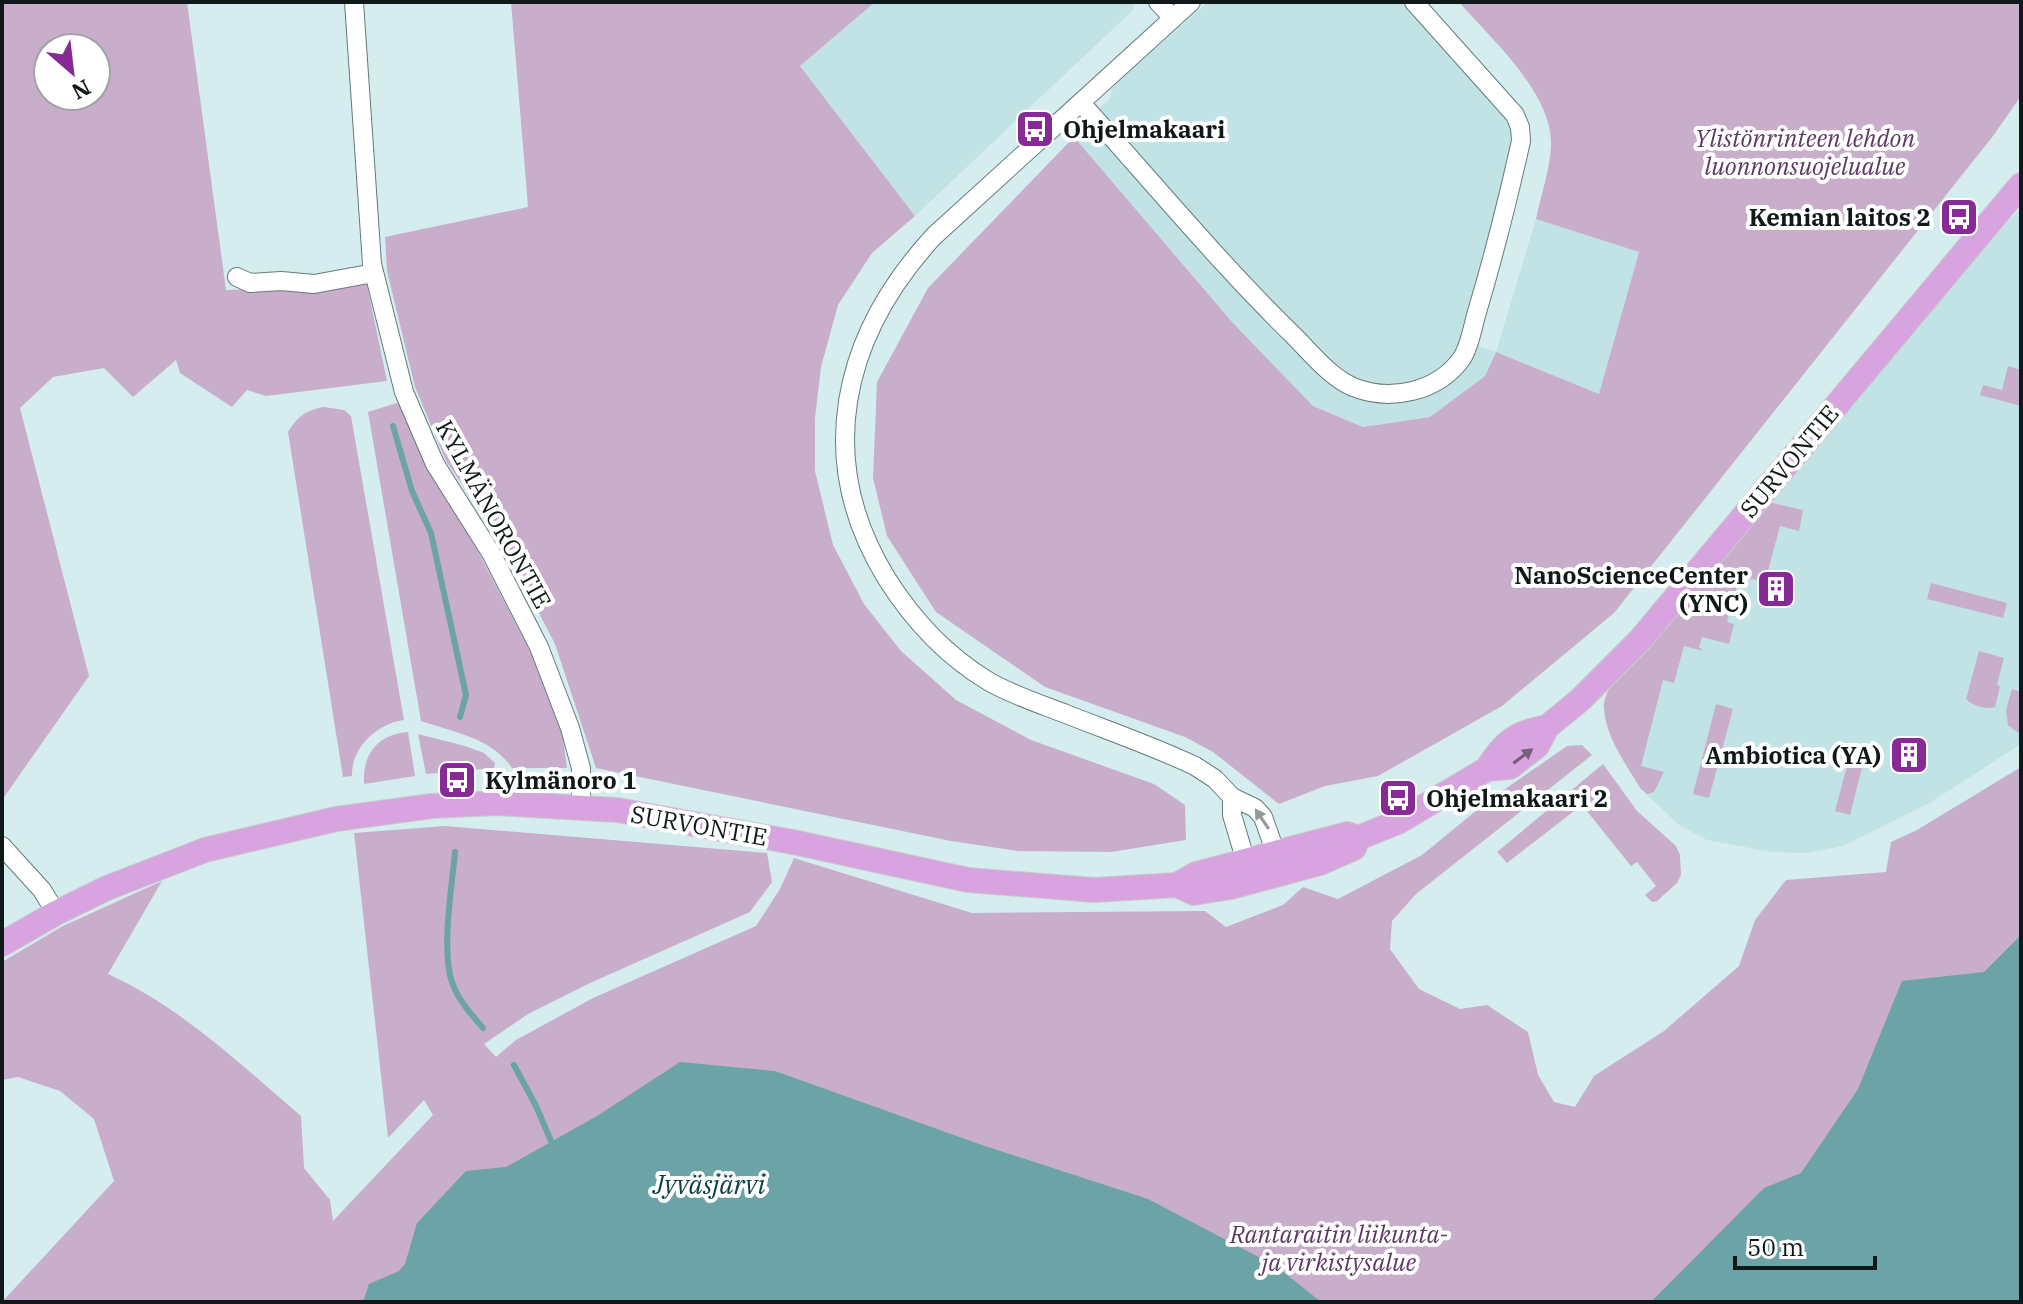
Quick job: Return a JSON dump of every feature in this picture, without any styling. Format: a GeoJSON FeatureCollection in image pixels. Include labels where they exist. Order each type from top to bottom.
{"type":"FeatureCollection","features":[{"type":"Feature","properties":{"kind":"main road","name":"SURVONTIE"},"geometry":{"type":"LineString","coordinates":[[2,944],[56,913],[132,878],[205,850],[336,819],[432,806],[497,803],[617,810],[793,842],[968,880],[1094,890],[1177,885],[1196,874],[1248,871],[1279,864],[1347,834],[1358,838],[1398,822],[1487,769],[1510,767],[1537,746],[1547,727],[1580,700],[1640,640],[2021,185]]}},
{"type":"Feature","properties":{"kind":"street","name":"KYLMÄNORONTIE"},"geometry":{"type":"LineString","coordinates":[[354,2],[374,273],[404,392],[435,464],[491,553],[539,647],[570,728],[581,768],[581,806]]}},
{"type":"Feature","properties":{"kind":"street"},"geometry":{"type":"LineString","coordinates":[[1158,2],[1173,18]]}},
{"type":"Feature","properties":{"kind":"street"},"geometry":{"type":"LineString","coordinates":[[1191,2],[934,236],[908,264],[886,296],[854,370],[844,426],[849,486],[864,535],[880,568],[924,630],[988,681],[1195,766],[1215,779],[1232,797],[1255,808],[1263,817],[1279,864]]}},
{"type":"Feature","properties":{"kind":"street"},"geometry":{"type":"LineString","coordinates":[[1081,103],[1274,317],[1332,374],[1352,386],[1371,392],[1392,395],[1416,391],[1447,373],[1463,356],[1491,265],[1521,141],[1515,115],[1414,2]]}},
{"type":"Feature","properties":{"kind":"street"},"geometry":{"type":"LineString","coordinates":[[237,277],[250,283],[314,284],[374,273]]}},
{"type":"Feature","properties":{"kind":"street"},"geometry":{"type":"LineString","coordinates":[[1232,797],[1232,815],[1248,871]]}},
{"type":"Feature","properties":{"kind":"street"},"geometry":{"type":"LineString","coordinates":[[2,846],[42,890],[56,913]]}},
{"type":"Feature","properties":{"kind":"shaded area"},"geometry":{"type":"Polygon","coordinates":[[[875,2],[1134,2],[1133,10],[915,216],[800,66],[875,2]]]}},
{"type":"Feature","properties":{"kind":"shaded area"},"geometry":{"type":"Polygon","coordinates":[[[1208,2],[1402,2],[1512,124],[1515,134],[1461,339],[1496,352],[1485,376],[1430,417],[1363,427],[1313,406],[1232,322],[1074,137],[1077,128],[1109,100],[1112,89],[1120,80],[1208,2]]]}},
{"type":"Feature","properties":{"kind":"shaded area"},"geometry":{"type":"Polygon","coordinates":[[[2021,208],[2021,744],[1928,804],[1843,846],[1808,853],[1771,852],[1707,840],[1679,825],[1641,789],[1619,752],[1606,721],[1603,704],[1962,270],[2021,208]]]}},
{"type":"Feature","properties":{"kind":"shaded area"},"geometry":{"type":"Polygon","coordinates":[[[1536,219],[1639,252],[1599,395],[1496,352],[1536,219]]]}},
{"type":"Feature","properties":{"kind":"green space"},"geometry":{"type":"Polygon","coordinates":[[[2,2],[187,2],[226,290],[367,285],[387,381],[266,396],[247,390],[232,407],[180,373],[176,360],[133,397],[104,368],[53,377],[20,408],[89,676],[2,800],[2,2]]]}},
{"type":"Feature","properties":{"kind":"green space"},"geometry":{"type":"Polygon","coordinates":[[[511,2],[875,2],[800,66],[915,216],[872,253],[838,305],[821,367],[815,418],[815,471],[833,545],[864,604],[901,651],[956,700],[1031,740],[1154,784],[1185,805],[1186,840],[1111,852],[1018,851],[951,841],[596,768],[555,644],[506,549],[446,461],[415,387],[387,271],[385,237],[528,207],[511,2]]]}},
{"type":"Feature","properties":{"kind":"green space","name":"Ylistönrinteen lehdon luonnonsuojelualue"},"geometry":{"type":"Polygon","coordinates":[[[1459,2],[2021,2],[2021,96],[1993,136],[1614,613],[1502,706],[1378,776],[1325,786],[1279,804],[1213,752],[1185,737],[1045,687],[936,612],[887,536],[873,478],[877,382],[928,288],[1074,137],[1232,322],[1313,406],[1363,427],[1430,417],[1485,376],[1496,352],[1599,394],[1639,252],[1536,219],[1551,146],[1549,126],[1542,106],[1518,68],[1459,2]]]}},
{"type":"Feature","properties":{"kind":"green space"},"geometry":{"type":"Polygon","coordinates":[[[2008,366],[2021,370],[2021,406],[1980,395],[1983,385],[2002,390],[2008,366]]]}},
{"type":"Feature","properties":{"kind":"green space"},"geometry":{"type":"Polygon","coordinates":[[[400,402],[531,653],[562,731],[567,768],[512,768],[483,743],[421,721],[368,412],[400,402]]]}},
{"type":"Feature","properties":{"kind":"green space"},"geometry":{"type":"Polygon","coordinates":[[[324,407],[344,410],[351,416],[404,720],[385,726],[368,738],[356,755],[352,776],[343,777],[288,432],[303,415],[324,407]]]}},
{"type":"Feature","properties":{"kind":"green space"},"geometry":{"type":"Polygon","coordinates":[[[1768,502],[1803,510],[1799,531],[1780,526],[1765,582],[1747,578],[1744,587],[1737,586],[1727,622],[1734,624],[1729,644],[1702,637],[1699,647],[1703,651],[1684,646],[1674,683],[1663,680],[1641,766],[1664,772],[1654,792],[1647,794],[1623,760],[1608,728],[1604,706],[1609,688],[1768,502]]]}},
{"type":"Feature","properties":{"kind":"green space"},"geometry":{"type":"Polygon","coordinates":[[[1931,583],[2007,603],[2003,618],[1927,599],[1931,583]]]}},
{"type":"Feature","properties":{"kind":"green space"},"geometry":{"type":"Polygon","coordinates":[[[1979,651],[2004,658],[1995,707],[1980,707],[1966,699],[1979,651]]]}},
{"type":"Feature","properties":{"kind":"green space"},"geometry":{"type":"Polygon","coordinates":[[[2012,689],[2021,692],[2021,735],[2008,725],[2006,710],[2012,689]]]}},
{"type":"Feature","properties":{"kind":"green space"},"geometry":{"type":"Polygon","coordinates":[[[1716,704],[1733,709],[1709,798],[1693,794],[1716,704]]]}},
{"type":"Feature","properties":{"kind":"green space"},"geometry":{"type":"Polygon","coordinates":[[[408,732],[415,776],[364,784],[366,763],[374,747],[389,737],[408,732]]]}},
{"type":"Feature","properties":{"kind":"green space"},"geometry":{"type":"Polygon","coordinates":[[[418,734],[484,753],[495,763],[494,768],[426,774],[418,734]]]}},
{"type":"Feature","properties":{"kind":"green space"},"geometry":{"type":"Polygon","coordinates":[[[1853,744],[1867,748],[1850,815],[1835,811],[1853,744]]]}},
{"type":"Feature","properties":{"kind":"green space","name":"Rantaraitin liikunta- ja virkistysalue"},"geometry":{"type":"Polygon","coordinates":[[[1582,745],[1592,755],[1416,894],[1392,921],[1390,949],[1419,989],[1460,1009],[1487,1005],[1528,1032],[1538,1075],[1554,1102],[1575,1107],[1594,1076],[1664,1031],[1739,966],[1755,920],[1786,880],[1886,872],[1891,842],[1917,830],[2021,767],[2021,987],[1733,1302],[2,1302],[114,1181],[94,1119],[60,1091],[18,1077],[2,1080],[2,962],[63,926],[162,881],[108,974],[135,987],[185,1020],[301,1116],[304,1168],[330,1200],[333,1221],[433,1115],[424,1100],[388,1138],[354,833],[445,826],[767,853],[772,882],[750,912],[528,1014],[484,1044],[496,1057],[516,1040],[593,998],[756,926],[780,889],[794,858],[972,913],[1205,911],[1226,927],[1283,905],[1303,887],[1338,899],[1422,855],[1488,801],[1567,746],[1582,745]]]}},
{"type":"Feature","properties":{"kind":"green space"},"geometry":{"type":"Polygon","coordinates":[[[1603,764],[1637,811],[1676,846],[1680,855],[1681,875],[1677,883],[1657,901],[1652,902],[1645,895],[1656,886],[1637,862],[1631,866],[1582,805],[1507,863],[1497,852],[1603,764]]]}},
{"type":"Feature","properties":{"kind":"water"},"geometry":{"type":"Polygon","coordinates":[[[2021,935],[2021,1302],[1651,1302],[1764,1188],[1801,1173],[1858,1089],[1902,981],[1984,972],[2021,935]]]}},
{"type":"Feature","properties":{"kind":"water","name":"Jyväsjärvi"},"geometry":{"type":"Polygon","coordinates":[[[680,1062],[775,1071],[979,1144],[1148,1199],[1276,1266],[1321,1302],[363,1302],[369,1284],[399,1271],[405,1264],[417,1223],[466,1171],[506,1167],[597,1116],[680,1062]]]}},
{"type":"Feature","properties":{"kind":"waterway"},"geometry":{"type":"LineString","coordinates":[[393,426],[412,491],[431,533],[466,695],[460,717]]}},
{"type":"Feature","properties":{"kind":"waterway"},"geometry":{"type":"LineString","coordinates":[[455,852],[448,918],[449,969],[458,995],[483,1028]]}},
{"type":"Feature","properties":{"kind":"waterway"},"geometry":{"type":"LineString","coordinates":[[514,1065],[551,1141]]}},
{"type":"Feature","properties":{"kind":"place","name":"Ohjelmakaari"},"geometry":{"type":"Point","coordinates":[1035,129]}},
{"type":"Feature","properties":{"kind":"place","name":"Kemian laitos 2"},"geometry":{"type":"Point","coordinates":[1959,217]}},
{"type":"Feature","properties":{"kind":"place","name":"NanoScienceCenter (YNC)"},"geometry":{"type":"Point","coordinates":[1776,589]}},
{"type":"Feature","properties":{"kind":"place","name":"Ambiotica (YA)"},"geometry":{"type":"Point","coordinates":[1909,755]}},
{"type":"Feature","properties":{"kind":"place","name":"Kylmänoro 1"},"geometry":{"type":"Point","coordinates":[457,780]}},
{"type":"Feature","properties":{"kind":"place","name":"Ohjelmakaari 2"},"geometry":{"type":"Point","coordinates":[1398,798]}}]}
